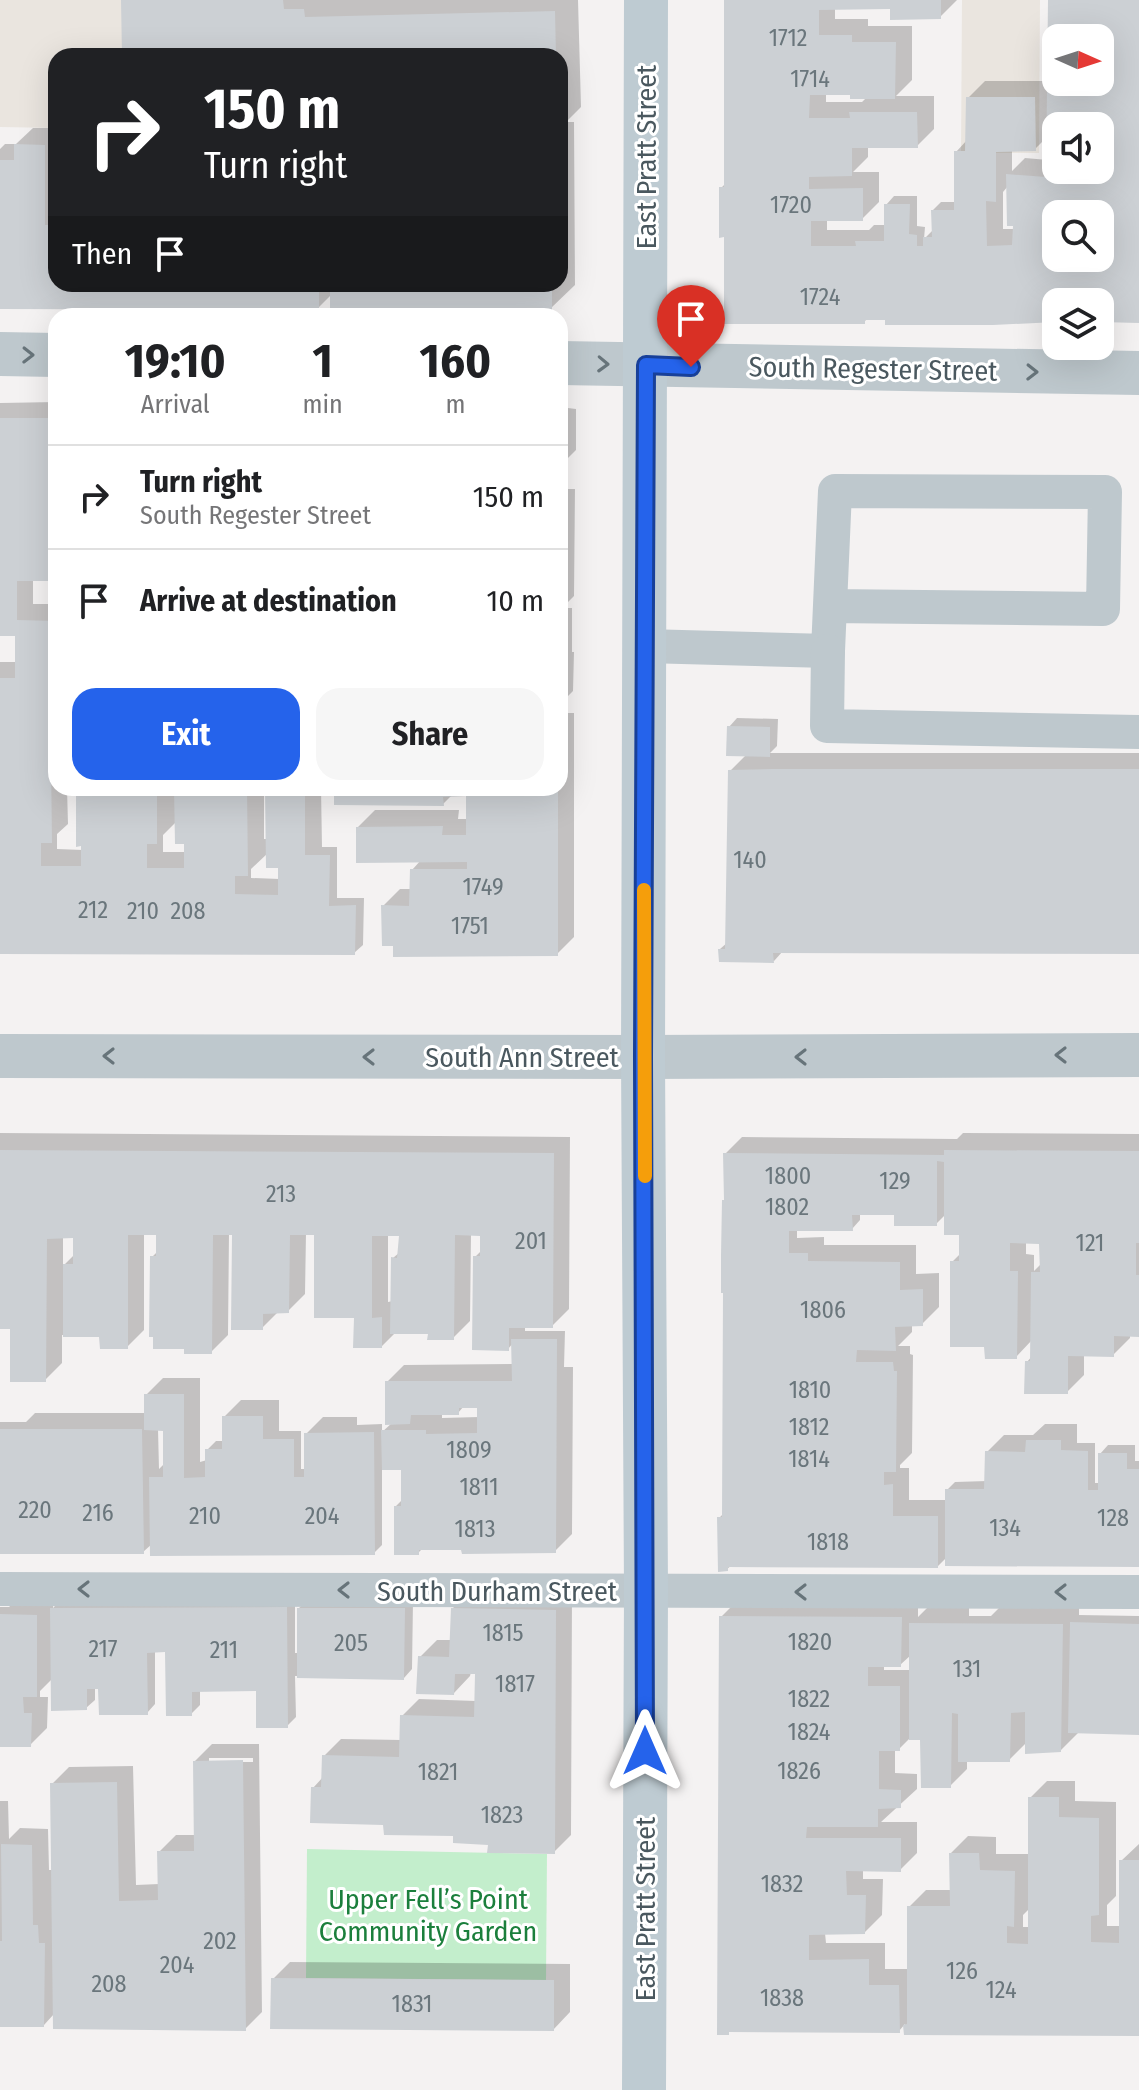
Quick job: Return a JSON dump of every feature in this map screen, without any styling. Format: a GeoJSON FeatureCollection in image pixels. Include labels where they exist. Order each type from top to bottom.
{"type":"FeatureCollection","features":[{"type":"Feature","properties":{"kind":"main road","name":"East Pratt Street"},"geometry":{"type":"LineString","coordinates":[[644,2090],[646,0]]}},
{"type":"Feature","properties":{"kind":"street"},"geometry":{"type":"LineString","coordinates":[[0,354],[48,355]]}},
{"type":"Feature","properties":{"kind":"street","name":"South Regester Street"},"geometry":{"type":"LineString","coordinates":[[568,363],[1139,373]]}},
{"type":"Feature","properties":{"kind":"street","name":"South Ann Street"},"geometry":{"type":"LineString","coordinates":[[0,1056],[1139,1055]]}},
{"type":"Feature","properties":{"kind":"lane"},"geometry":{"type":"LineString","coordinates":[[830,606],[1103,609],[1105,492],[835,491],[828,651],[827,726],[1139,732]]}},
{"type":"Feature","properties":{"kind":"lane"},"geometry":{"type":"LineString","coordinates":[[645,646],[828,651]]}},
{"type":"Feature","properties":{"kind":"lane","name":"South Durham Street"},"geometry":{"type":"LineString","coordinates":[[0,1589],[1139,1592]]}},
{"type":"Feature","properties":{"kind":"shaded area"},"geometry":{"type":"Polygon","coordinates":[[[0,0],[277,0],[274,48],[48,48],[48,128],[0,127],[0,0]]]}},
{"type":"Feature","properties":{"kind":"shaded area"},"geometry":{"type":"Polygon","coordinates":[[[962,0],[1040,0],[1039,153],[961,153],[962,0]]]}},
{"type":"Feature","properties":{"kind":"green space","name":"Upper Fell’s Point Community Garden"},"geometry":{"type":"Polygon","coordinates":[[[307,1849],[547,1854],[546,1980],[306,1978],[307,1849]]]}},
{"type":"Feature","properties":{"kind":"building"},"geometry":{"type":"Polygon","coordinates":[[[121,0],[283,0],[284,9],[304,9],[305,17],[555,11],[556,48],[122,48],[121,0]]]}},
{"type":"Feature","properties":{"kind":"building"},"geometry":{"type":"Polygon","coordinates":[[[724,0],[941,0],[941,19],[890,20],[890,9],[819,10],[819,35],[852,35],[852,42],[896,42],[895,99],[810,95],[809,118],[850,118],[849,112],[917,112],[918,148],[852,148],[852,176],[809,177],[809,189],[863,188],[863,221],[811,221],[811,246],[856,246],[855,241],[884,241],[884,204],[910,204],[909,234],[917,235],[917,246],[923,246],[923,237],[932,237],[931,210],[954,210],[954,151],[965,151],[966,97],[1035,97],[1036,151],[996,152],[996,202],[986,201],[987,246],[1012,245],[1013,226],[1007,226],[1006,174],[1042,177],[1042,184],[1114,184],[1114,112],[1047,112],[1047,96],[1114,96],[1114,24],[1048,24],[1048,0],[1139,0],[1139,323],[1114,322],[1114,288],[1042,288],[1042,323],[885,325],[885,320],[865,320],[865,324],[724,324],[724,237],[719,238],[719,187],[724,187],[724,0]]]}},
{"type":"Feature","properties":{"kind":"building"},"geometry":{"type":"Polygon","coordinates":[[[14,144],[45,145],[48,292],[319,292],[319,308],[0,309],[0,160],[14,160],[14,144]]]}},
{"type":"Feature","properties":{"kind":"building"},"geometry":{"type":"Polygon","coordinates":[[[330,292],[552,292],[552,308],[330,308],[330,292]]]}},
{"type":"Feature","properties":{"kind":"building"},"geometry":{"type":"Polygon","coordinates":[[[0,418],[48,418],[48,581],[17,581],[17,620],[48,621],[48,796],[51,796],[52,843],[41,843],[41,866],[81,866],[81,846],[76,847],[76,796],[157,796],[157,844],[147,844],[147,868],[184,868],[184,844],[175,844],[174,796],[247,796],[248,876],[235,876],[235,894],[278,895],[278,868],[266,868],[265,796],[305,796],[305,855],[330,855],[329,906],[356,905],[355,955],[0,954],[0,678],[15,678],[15,636],[0,636],[0,418]]]}},
{"type":"Feature","properties":{"kind":"building"},"geometry":{"type":"Polygon","coordinates":[[[727,726],[770,727],[770,757],[726,756],[727,726]]]}},
{"type":"Feature","properties":{"kind":"building"},"geometry":{"type":"Polygon","coordinates":[[[1139,769],[1139,954],[773,953],[774,963],[719,962],[718,949],[725,949],[728,770],[1139,769]]]}},
{"type":"Feature","properties":{"kind":"building"},"geometry":{"type":"Polygon","coordinates":[[[334,796],[466,796],[443,797],[444,806],[334,805],[334,796]]]}},
{"type":"Feature","properties":{"kind":"building"},"geometry":{"type":"Polygon","coordinates":[[[466,796],[558,796],[558,956],[393,957],[393,946],[382,946],[381,905],[409,906],[410,869],[467,869],[467,862],[356,863],[356,827],[443,826],[442,835],[466,835],[466,796]]]}},
{"type":"Feature","properties":{"kind":"building"},"geometry":{"type":"Polygon","coordinates":[[[0,1150],[554,1153],[553,1328],[509,1328],[509,1351],[472,1350],[473,1256],[480,1256],[480,1236],[455,1235],[454,1340],[427,1340],[428,1334],[390,1334],[391,1257],[397,1258],[399,1236],[372,1236],[372,1318],[382,1317],[382,1348],[353,1348],[354,1318],[314,1318],[314,1235],[290,1235],[289,1313],[263,1314],[263,1330],[231,1330],[232,1235],[213,1235],[212,1354],[184,1354],[184,1349],[153,1349],[153,1337],[149,1337],[150,1256],[156,1256],[156,1235],[128,1235],[128,1349],[100,1349],[99,1337],[63,1337],[63,1264],[73,1264],[73,1238],[47,1239],[46,1382],[10,1382],[10,1329],[0,1329],[0,1150]]]}},
{"type":"Feature","properties":{"kind":"building"},"geometry":{"type":"Polygon","coordinates":[[[944,1150],[1139,1151],[1136,1275],[1139,1275],[1139,1337],[1114,1336],[1114,1357],[1068,1356],[1068,1394],[1024,1394],[1025,1361],[1030,1361],[1031,1272],[1040,1272],[1039,1244],[1010,1243],[1010,1271],[1018,1271],[1017,1359],[985,1359],[984,1347],[950,1347],[950,1261],[959,1261],[959,1235],[944,1235],[944,1162],[937,1161],[937,1226],[894,1226],[894,1215],[852,1215],[853,1231],[789,1231],[789,1253],[808,1253],[808,1261],[900,1262],[900,1290],[923,1289],[923,1326],[895,1327],[896,1351],[857,1350],[856,1362],[893,1362],[894,1371],[897,1371],[896,1472],[884,1472],[884,1485],[893,1484],[893,1516],[938,1516],[938,1568],[728,1567],[728,1571],[718,1572],[717,1517],[722,1517],[723,1153],[944,1155],[944,1150]]]}},
{"type":"Feature","properties":{"kind":"building"},"geometry":{"type":"Polygon","coordinates":[[[511,1339],[557,1339],[556,1553],[462,1554],[461,1550],[419,1550],[419,1555],[394,1555],[394,1506],[401,1506],[401,1470],[382,1470],[381,1430],[426,1430],[426,1434],[477,1433],[477,1408],[459,1408],[459,1415],[411,1415],[410,1424],[385,1425],[385,1381],[512,1381],[511,1339]]]}},
{"type":"Feature","properties":{"kind":"building"},"geometry":{"type":"Polygon","coordinates":[[[144,1394],[184,1394],[184,1478],[205,1477],[205,1449],[222,1449],[222,1416],[263,1416],[263,1439],[294,1439],[294,1477],[304,1477],[304,1433],[374,1432],[375,1555],[150,1556],[149,1477],[163,1477],[163,1431],[144,1430],[144,1394]]]}},
{"type":"Feature","properties":{"kind":"building"},"geometry":{"type":"Polygon","coordinates":[[[0,1429],[142,1429],[144,1554],[0,1554],[0,1429]]]}},
{"type":"Feature","properties":{"kind":"building"},"geometry":{"type":"Polygon","coordinates":[[[1026,1440],[1061,1440],[1061,1450],[1088,1451],[1088,1490],[1098,1490],[1098,1453],[1127,1453],[1127,1469],[1139,1469],[1139,1567],[945,1566],[945,1489],[984,1489],[985,1451],[1025,1452],[1026,1440]]]}},
{"type":"Feature","properties":{"kind":"building"},"geometry":{"type":"Polygon","coordinates":[[[287,1607],[288,1728],[256,1728],[256,1691],[192,1692],[192,1716],[166,1716],[165,1652],[147,1653],[148,1715],[99,1715],[98,1689],[87,1689],[87,1710],[51,1711],[50,1608],[287,1607]]]}},
{"type":"Feature","properties":{"kind":"building"},"geometry":{"type":"Polygon","coordinates":[[[297,1608],[405,1608],[404,1680],[297,1678],[297,1608]]]}},
{"type":"Feature","properties":{"kind":"building"},"geometry":{"type":"Polygon","coordinates":[[[451,1608],[556,1610],[555,1854],[487,1853],[488,1845],[453,1843],[453,1836],[384,1835],[383,1825],[310,1823],[311,1787],[321,1787],[322,1755],[399,1757],[400,1715],[474,1717],[475,1674],[455,1674],[454,1695],[416,1694],[418,1656],[449,1657],[451,1608]]]}},
{"type":"Feature","properties":{"kind":"building"},"geometry":{"type":"Polygon","coordinates":[[[0,1614],[37,1615],[37,1697],[23,1697],[24,1713],[32,1713],[31,1747],[0,1747],[0,1614]]]}},
{"type":"Feature","properties":{"kind":"building"},"geometry":{"type":"Polygon","coordinates":[[[719,1616],[902,1617],[901,1667],[868,1667],[868,1686],[900,1686],[900,1751],[879,1751],[879,1789],[901,1790],[901,1808],[878,1809],[878,1827],[807,1827],[806,1838],[901,1838],[901,1872],[846,1871],[847,1895],[866,1895],[865,1934],[809,1935],[809,1960],[869,1959],[869,1985],[899,1985],[900,2033],[729,2032],[729,2035],[717,2035],[719,1616]]]}},
{"type":"Feature","properties":{"kind":"building"},"geometry":{"type":"Polygon","coordinates":[[[1070,1622],[1139,1624],[1139,1735],[1068,1733],[1070,1622]]]}},
{"type":"Feature","properties":{"kind":"building"},"geometry":{"type":"Polygon","coordinates":[[[909,1623],[1063,1624],[1061,1752],[1025,1754],[1025,1712],[1011,1713],[1010,1762],[958,1762],[958,1714],[952,1713],[951,1788],[921,1788],[920,1740],[909,1740],[909,1623]]]}},
{"type":"Feature","properties":{"kind":"building"},"geometry":{"type":"Polygon","coordinates":[[[243,1760],[246,2031],[53,2029],[50,1783],[117,1782],[119,1901],[158,1900],[157,1851],[194,1851],[193,1761],[243,1760]]]}},
{"type":"Feature","properties":{"kind":"building"},"geometry":{"type":"Polygon","coordinates":[[[1028,1797],[1059,1797],[1059,1817],[1099,1818],[1099,1915],[1091,1916],[1091,1942],[1119,1943],[1119,1860],[1139,1860],[1139,2036],[904,2035],[903,2025],[907,2024],[907,1906],[950,1906],[949,1853],[979,1853],[980,1870],[1015,1871],[1014,1927],[1007,1926],[1007,1943],[1028,1944],[1028,1797]]]}},
{"type":"Feature","properties":{"kind":"building"},"geometry":{"type":"Polygon","coordinates":[[[1,1844],[32,1845],[33,1925],[38,1925],[39,1943],[45,1943],[44,2027],[0,2027],[1,1844]]]}},
{"type":"Feature","properties":{"kind":"building"},"geometry":{"type":"Polygon","coordinates":[[[271,1978],[554,1980],[554,2031],[270,2029],[271,1978]]]}},
{"type":"Feature","properties":{"kind":"slow traffic"},"geometry":{"type":"LineString","coordinates":[[644,890],[645,1176]]}},
{"type":"Feature","properties":{"kind":"route"},"geometry":{"type":"LineString","coordinates":[[645,1751],[643,1057],[646,365],[691,367]]}}]}
